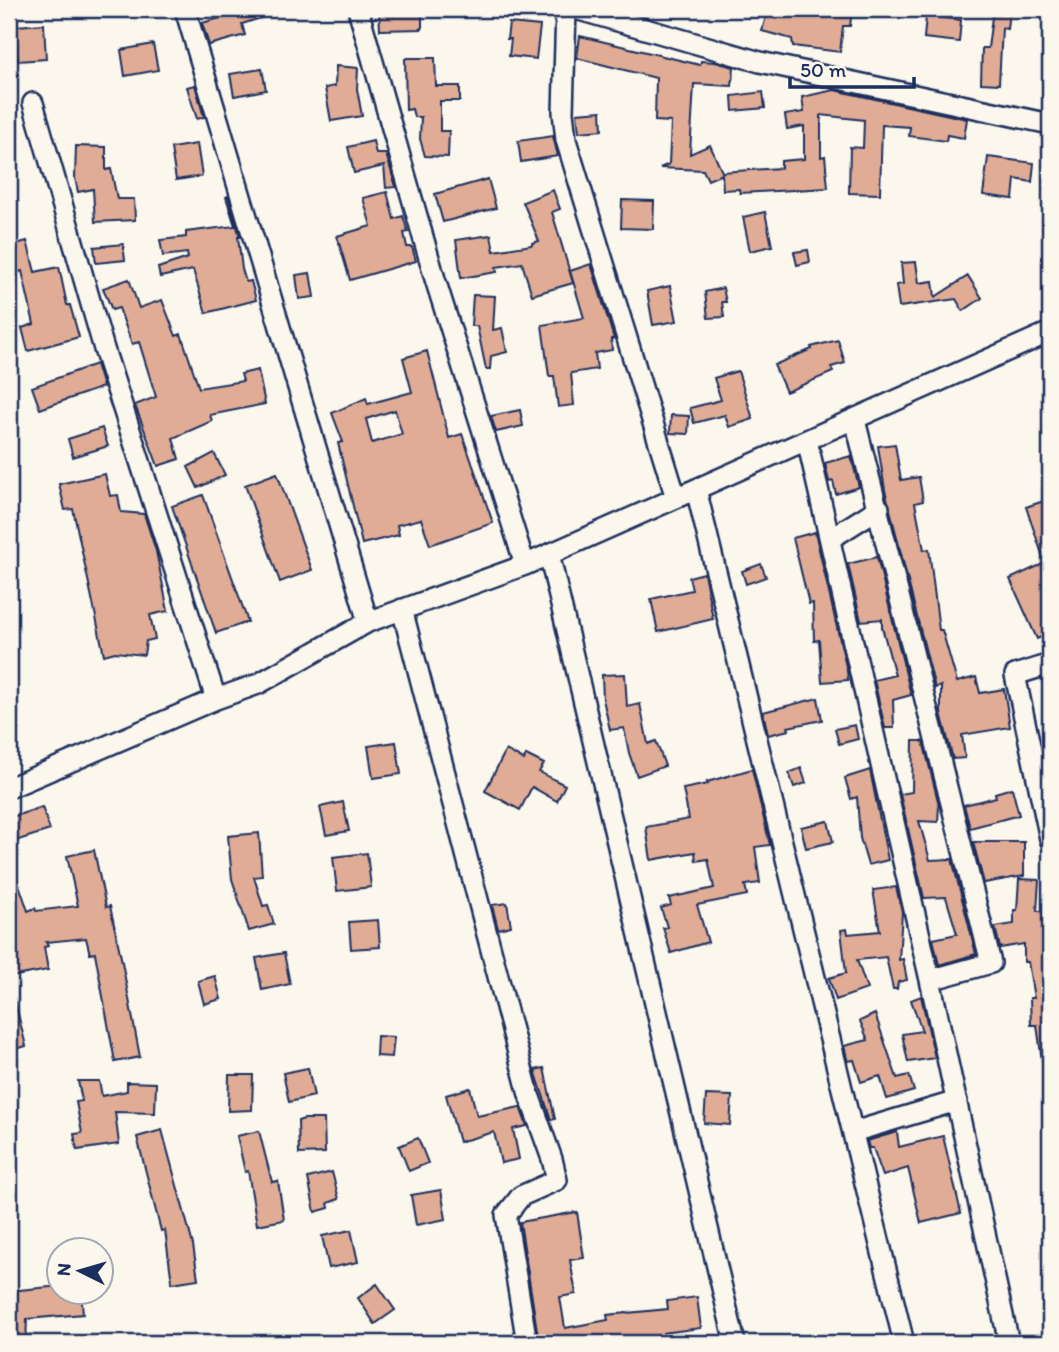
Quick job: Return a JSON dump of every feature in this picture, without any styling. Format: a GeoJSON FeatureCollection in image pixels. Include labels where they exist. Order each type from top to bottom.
{"type":"FeatureCollection","features":[{"type":"Feature","properties":{"kind":"street"},"geometry":{"type":"LineString","coordinates":[[185,9],[368,622]]}},
{"type":"Feature","properties":{"kind":"street"},"geometry":{"type":"LineString","coordinates":[[358,9],[435,279],[525,565]]}},
{"type":"Feature","properties":{"kind":"street"},"geometry":{"type":"LineString","coordinates":[[566,9],[563,112],[566,140],[676,498]]}},
{"type":"Feature","properties":{"kind":"street"},"geometry":{"type":"LineString","coordinates":[[576,9],[760,62],[1050,124]]}},
{"type":"Feature","properties":{"kind":"street"},"geometry":{"type":"LineString","coordinates":[[33,103],[104,349],[216,699]]}},
{"type":"Feature","properties":{"kind":"street"},"geometry":{"type":"LineString","coordinates":[[9,788],[216,699],[258,684],[368,622],[525,565],[1050,331]]}},
{"type":"Feature","properties":{"kind":"street"},"geometry":{"type":"LineString","coordinates":[[855,420],[991,962],[930,980]]}},
{"type":"Feature","properties":{"kind":"street"},"geometry":{"type":"LineString","coordinates":[[807,440],[930,980],[1009,1343]]}},
{"type":"Feature","properties":{"kind":"street"},"geometry":{"type":"LineString","coordinates":[[696,489],[904,1343]]}},
{"type":"Feature","properties":{"kind":"street"},"geometry":{"type":"LineString","coordinates":[[830,539],[878,508]]}},
{"type":"Feature","properties":{"kind":"street"},"geometry":{"type":"LineString","coordinates":[[549,554],[736,1343]]}},
{"type":"Feature","properties":{"kind":"street"},"geometry":{"type":"LineString","coordinates":[[402,609],[530,1095],[557,1180],[522,1196],[506,1215],[527,1343]]}},
{"type":"Feature","properties":{"kind":"street"},"geometry":{"type":"LineString","coordinates":[[1050,664],[1015,675],[1050,839]]}},
{"type":"Feature","properties":{"kind":"street"},"geometry":{"type":"LineString","coordinates":[[853,1132],[957,1101]]}},
{"type":"Feature","properties":{"kind":"building"},"geometry":{"type":"Polygon","coordinates":[[[238,9],[280,9],[280,12],[242,24],[245,35],[209,45],[202,23],[239,13],[238,9]]]}},
{"type":"Feature","properties":{"kind":"building"},"geometry":{"type":"Polygon","coordinates":[[[379,9],[422,9],[422,29],[380,30],[379,9]]]}},
{"type":"Feature","properties":{"kind":"building"},"geometry":{"type":"Polygon","coordinates":[[[768,9],[852,10],[850,26],[843,26],[840,52],[793,46],[792,39],[762,31],[768,9]]]}},
{"type":"Feature","properties":{"kind":"building"},"geometry":{"type":"Polygon","coordinates":[[[993,9],[1009,11],[1007,29],[1002,28],[999,84],[981,83],[982,48],[988,48],[993,9]]]}},
{"type":"Feature","properties":{"kind":"building"},"geometry":{"type":"Polygon","coordinates":[[[926,16],[961,20],[959,42],[924,38],[926,16]]]}},
{"type":"Feature","properties":{"kind":"building"},"geometry":{"type":"Polygon","coordinates":[[[509,23],[540,26],[536,59],[509,56],[509,23]]]}},
{"type":"Feature","properties":{"kind":"building"},"geometry":{"type":"Polygon","coordinates":[[[44,24],[46,59],[18,61],[15,26],[44,24]]]}},
{"type":"Feature","properties":{"kind":"building"},"geometry":{"type":"Polygon","coordinates":[[[580,36],[700,65],[701,61],[734,67],[732,86],[694,84],[690,154],[710,145],[722,172],[781,168],[781,161],[804,159],[804,126],[787,129],[785,115],[804,112],[802,97],[834,90],[967,119],[964,138],[947,135],[946,141],[909,136],[910,127],[882,125],[880,194],[849,193],[850,147],[863,148],[864,120],[821,115],[821,157],[825,156],[828,188],[740,193],[739,189],[723,190],[722,174],[708,180],[703,170],[660,168],[669,164],[671,122],[655,121],[656,78],[577,58],[580,36]]]}},
{"type":"Feature","properties":{"kind":"building"},"geometry":{"type":"Polygon","coordinates":[[[153,44],[158,70],[125,76],[121,50],[153,44]]]}},
{"type":"Feature","properties":{"kind":"building"},"geometry":{"type":"Polygon","coordinates":[[[407,58],[435,58],[436,86],[460,86],[460,101],[440,101],[440,131],[449,131],[448,157],[425,156],[420,139],[421,117],[414,117],[412,109],[406,110],[407,58]]]}},
{"type":"Feature","properties":{"kind":"building"},"geometry":{"type":"Polygon","coordinates":[[[336,66],[358,68],[357,89],[362,116],[331,121],[325,88],[335,86],[336,66]]]}},
{"type":"Feature","properties":{"kind":"building"},"geometry":{"type":"Polygon","coordinates":[[[262,69],[266,90],[234,96],[230,74],[262,69]]]}},
{"type":"Feature","properties":{"kind":"building"},"geometry":{"type":"Polygon","coordinates":[[[195,85],[204,117],[197,119],[187,87],[195,85]]]}},
{"type":"Feature","properties":{"kind":"building"},"geometry":{"type":"Polygon","coordinates":[[[763,92],[765,108],[733,111],[732,96],[763,92]]]}},
{"type":"Feature","properties":{"kind":"building"},"geometry":{"type":"Polygon","coordinates":[[[601,111],[602,130],[579,132],[577,113],[601,111]]]}},
{"type":"Feature","properties":{"kind":"building"},"geometry":{"type":"Polygon","coordinates":[[[553,136],[558,156],[521,162],[518,141],[553,136]]]}},
{"type":"Feature","properties":{"kind":"building"},"geometry":{"type":"Polygon","coordinates":[[[373,141],[376,154],[386,154],[396,187],[386,188],[384,166],[354,173],[348,147],[373,141]]]}},
{"type":"Feature","properties":{"kind":"building"},"geometry":{"type":"Polygon","coordinates":[[[197,144],[202,176],[176,180],[171,148],[197,144]]]}},
{"type":"Feature","properties":{"kind":"building"},"geometry":{"type":"Polygon","coordinates":[[[76,146],[106,147],[106,170],[111,169],[117,199],[134,199],[135,220],[95,222],[93,189],[78,192],[75,178],[76,146]]]}},
{"type":"Feature","properties":{"kind":"building"},"geometry":{"type":"Polygon","coordinates":[[[988,157],[1034,163],[1032,182],[1015,179],[1013,199],[983,195],[988,157]]]}},
{"type":"Feature","properties":{"kind":"building"},"geometry":{"type":"Polygon","coordinates":[[[488,179],[496,208],[443,222],[435,194],[488,179]]]}},
{"type":"Feature","properties":{"kind":"building"},"geometry":{"type":"Polygon","coordinates":[[[553,190],[560,209],[552,212],[573,283],[532,295],[522,263],[496,267],[497,272],[461,278],[456,240],[491,235],[494,251],[532,245],[539,241],[523,202],[553,190]]]}},
{"type":"Feature","properties":{"kind":"building"},"geometry":{"type":"Polygon","coordinates":[[[387,192],[394,219],[403,216],[408,232],[404,233],[407,247],[412,247],[416,261],[350,280],[337,236],[371,226],[363,198],[387,192]]]}},
{"type":"Feature","properties":{"kind":"building"},"geometry":{"type":"Polygon","coordinates":[[[228,196],[240,237],[242,269],[246,282],[251,281],[256,300],[206,313],[193,270],[160,277],[158,268],[188,258],[187,253],[163,256],[160,240],[186,237],[186,232],[235,226],[226,197],[228,196]]]}},
{"type":"Feature","properties":{"kind":"building"},"geometry":{"type":"Polygon","coordinates":[[[622,200],[654,201],[653,229],[621,228],[622,200]]]}},
{"type":"Feature","properties":{"kind":"building"},"geometry":{"type":"Polygon","coordinates":[[[765,212],[772,246],[750,251],[743,217],[765,212]]]}},
{"type":"Feature","properties":{"kind":"building"},"geometry":{"type":"Polygon","coordinates":[[[27,241],[35,272],[59,267],[67,305],[70,305],[79,337],[28,351],[22,328],[34,324],[22,271],[9,275],[9,250],[17,248],[16,244],[27,241]]]}},
{"type":"Feature","properties":{"kind":"building"},"geometry":{"type":"Polygon","coordinates":[[[123,244],[125,260],[96,263],[94,247],[123,244]]]}},
{"type":"Feature","properties":{"kind":"building"},"geometry":{"type":"Polygon","coordinates":[[[808,250],[810,262],[797,265],[794,252],[808,250]]]}},
{"type":"Feature","properties":{"kind":"building"},"geometry":{"type":"Polygon","coordinates":[[[916,262],[919,283],[933,281],[935,297],[968,276],[982,298],[963,311],[956,299],[899,307],[896,285],[903,284],[901,263],[916,262]]]}},
{"type":"Feature","properties":{"kind":"building"},"geometry":{"type":"Polygon","coordinates":[[[591,264],[614,339],[611,339],[612,350],[595,353],[597,369],[571,373],[574,405],[558,407],[554,376],[549,376],[542,325],[584,318],[570,271],[591,264]]]}},
{"type":"Feature","properties":{"kind":"building"},"geometry":{"type":"Polygon","coordinates":[[[310,273],[314,297],[299,299],[296,275],[310,273]]]}},
{"type":"Feature","properties":{"kind":"building"},"geometry":{"type":"Polygon","coordinates":[[[129,279],[139,308],[162,300],[176,336],[181,334],[199,388],[243,381],[241,374],[258,370],[265,404],[210,415],[212,421],[173,438],[179,459],[158,466],[135,405],[156,397],[139,342],[132,344],[119,308],[112,310],[103,288],[129,279]]]}},
{"type":"Feature","properties":{"kind":"building"},"geometry":{"type":"Polygon","coordinates":[[[670,286],[677,321],[653,325],[647,291],[670,286]]]}},
{"type":"Feature","properties":{"kind":"building"},"geometry":{"type":"Polygon","coordinates":[[[723,288],[726,302],[722,302],[724,317],[708,318],[705,292],[723,288]]]}},
{"type":"Feature","properties":{"kind":"building"},"geometry":{"type":"Polygon","coordinates":[[[473,295],[495,296],[493,330],[502,328],[507,352],[491,356],[490,369],[486,369],[477,326],[471,326],[473,295]]]}},
{"type":"Feature","properties":{"kind":"building"},"geometry":{"type":"Polygon","coordinates":[[[838,340],[845,363],[831,367],[833,372],[786,392],[774,365],[812,349],[811,347],[838,340]]]}},
{"type":"Feature","properties":{"kind":"building"},"geometry":{"type":"Polygon","coordinates":[[[427,351],[449,438],[462,434],[493,523],[430,545],[421,519],[397,525],[399,535],[362,544],[338,443],[343,442],[332,413],[366,398],[368,404],[412,392],[403,358],[427,351]],[[395,410],[366,419],[372,443],[402,434],[395,410]]]}},
{"type":"Feature","properties":{"kind":"building"},"geometry":{"type":"Polygon","coordinates":[[[96,364],[103,387],[40,409],[32,387],[96,364]]]}},
{"type":"Feature","properties":{"kind":"building"},"geometry":{"type":"Polygon","coordinates":[[[738,371],[753,419],[729,427],[725,415],[694,423],[690,408],[721,400],[714,378],[738,371]]]}},
{"type":"Feature","properties":{"kind":"building"},"geometry":{"type":"Polygon","coordinates":[[[520,410],[523,426],[496,432],[491,416],[520,410]]]}},
{"type":"Feature","properties":{"kind":"building"},"geometry":{"type":"Polygon","coordinates":[[[671,415],[689,416],[688,434],[670,433],[671,415]]]}},
{"type":"Feature","properties":{"kind":"building"},"geometry":{"type":"Polygon","coordinates":[[[102,428],[108,446],[73,457],[68,439],[102,428]]]}},
{"type":"Feature","properties":{"kind":"building"},"geometry":{"type":"Polygon","coordinates":[[[895,444],[901,480],[919,477],[923,501],[915,503],[924,550],[929,549],[939,630],[942,630],[957,682],[976,677],[980,693],[1004,689],[1010,727],[962,735],[965,758],[953,759],[941,713],[941,686],[935,688],[885,490],[878,446],[895,444]]]}},
{"type":"Feature","properties":{"kind":"building"},"geometry":{"type":"Polygon","coordinates":[[[214,453],[225,475],[198,488],[188,467],[214,453]]]}},
{"type":"Feature","properties":{"kind":"building"},"geometry":{"type":"Polygon","coordinates":[[[851,456],[859,487],[836,494],[833,481],[829,482],[825,463],[851,456]]]}},
{"type":"Feature","properties":{"kind":"building"},"geometry":{"type":"Polygon","coordinates":[[[277,473],[312,570],[280,582],[245,485],[277,473]]]}},
{"type":"Feature","properties":{"kind":"building"},"geometry":{"type":"Polygon","coordinates":[[[105,474],[110,496],[118,495],[121,512],[144,514],[156,551],[168,611],[150,615],[155,639],[146,641],[144,655],[115,652],[104,655],[73,509],[65,510],[59,484],[105,474]]]}},
{"type":"Feature","properties":{"kind":"building"},"geometry":{"type":"Polygon","coordinates":[[[203,495],[248,622],[216,633],[172,506],[203,495]]]}},
{"type":"Feature","properties":{"kind":"building"},"geometry":{"type":"Polygon","coordinates":[[[1050,499],[1050,633],[1037,639],[1010,579],[1045,563],[1026,507],[1050,499]]]}},
{"type":"Feature","properties":{"kind":"building"},"geometry":{"type":"Polygon","coordinates":[[[815,532],[848,680],[822,682],[819,640],[814,641],[813,603],[809,604],[793,538],[815,532]]]}},
{"type":"Feature","properties":{"kind":"building"},"geometry":{"type":"Polygon","coordinates":[[[877,557],[911,695],[893,700],[894,728],[885,728],[874,680],[895,675],[882,619],[861,621],[848,564],[877,557]]]}},
{"type":"Feature","properties":{"kind":"building"},"geometry":{"type":"Polygon","coordinates":[[[761,564],[766,577],[746,584],[742,571],[761,564]]]}},
{"type":"Feature","properties":{"kind":"building"},"geometry":{"type":"Polygon","coordinates":[[[704,573],[713,619],[658,632],[651,599],[692,590],[689,577],[704,573]]]}},
{"type":"Feature","properties":{"kind":"building"},"geometry":{"type":"Polygon","coordinates":[[[625,674],[627,707],[640,704],[648,744],[656,741],[665,766],[637,776],[624,728],[610,730],[603,699],[602,675],[625,674]]]}},
{"type":"Feature","properties":{"kind":"building"},"geometry":{"type":"Polygon","coordinates":[[[818,698],[822,720],[788,727],[789,730],[768,735],[763,712],[818,698]]]}},
{"type":"Feature","properties":{"kind":"building"},"geometry":{"type":"Polygon","coordinates":[[[855,725],[858,739],[839,744],[835,729],[855,725]]]}},
{"type":"Feature","properties":{"kind":"building"},"geometry":{"type":"Polygon","coordinates":[[[913,741],[923,741],[939,805],[938,822],[919,821],[930,860],[952,859],[976,954],[939,965],[933,939],[957,934],[946,897],[924,898],[900,794],[912,792],[913,741]]]}},
{"type":"Feature","properties":{"kind":"building"},"geometry":{"type":"Polygon","coordinates":[[[396,742],[401,774],[373,778],[368,746],[396,742]]]}},
{"type":"Feature","properties":{"kind":"building"},"geometry":{"type":"Polygon","coordinates":[[[506,750],[524,760],[526,755],[544,764],[539,772],[565,785],[557,801],[532,787],[520,810],[485,791],[506,750]]]}},
{"type":"Feature","properties":{"kind":"building"},"geometry":{"type":"Polygon","coordinates":[[[801,768],[806,783],[794,787],[789,773],[801,768]]]}},
{"type":"Feature","properties":{"kind":"building"},"geometry":{"type":"Polygon","coordinates":[[[752,769],[770,845],[755,847],[760,883],[745,885],[747,895],[697,905],[708,942],[671,953],[663,928],[667,927],[661,908],[671,905],[669,898],[714,888],[708,859],[696,861],[695,852],[651,860],[646,827],[689,819],[683,789],[708,784],[707,782],[752,769]]]}},
{"type":"Feature","properties":{"kind":"building"},"geometry":{"type":"Polygon","coordinates":[[[870,770],[888,860],[868,865],[860,838],[857,797],[851,799],[845,778],[870,770]]]}},
{"type":"Feature","properties":{"kind":"building"},"geometry":{"type":"Polygon","coordinates":[[[1012,788],[1019,815],[970,828],[964,805],[996,797],[995,793],[1012,788]]]}},
{"type":"Feature","properties":{"kind":"building"},"geometry":{"type":"Polygon","coordinates":[[[343,802],[349,831],[326,835],[320,807],[343,802]]]}},
{"type":"Feature","properties":{"kind":"building"},"geometry":{"type":"Polygon","coordinates":[[[42,807],[50,830],[9,843],[9,818],[42,807]]]}},
{"type":"Feature","properties":{"kind":"building"},"geometry":{"type":"Polygon","coordinates":[[[828,821],[833,842],[806,848],[801,827],[828,821]]]}},
{"type":"Feature","properties":{"kind":"building"},"geometry":{"type":"Polygon","coordinates":[[[259,833],[262,876],[254,877],[263,906],[268,905],[274,924],[249,931],[232,879],[228,836],[259,833]]]}},
{"type":"Feature","properties":{"kind":"building"},"geometry":{"type":"Polygon","coordinates":[[[973,842],[1024,842],[1024,876],[984,883],[973,842]]]}},
{"type":"Feature","properties":{"kind":"building"},"geometry":{"type":"Polygon","coordinates":[[[94,850],[106,907],[110,906],[140,1057],[115,1062],[95,953],[90,954],[86,938],[46,942],[48,946],[44,947],[48,970],[10,977],[9,967],[9,861],[28,911],[35,908],[36,911],[78,906],[67,856],[94,850]]]}},
{"type":"Feature","properties":{"kind":"building"},"geometry":{"type":"Polygon","coordinates":[[[367,853],[371,887],[337,891],[333,857],[367,853]]]}},
{"type":"Feature","properties":{"kind":"building"},"geometry":{"type":"Polygon","coordinates":[[[1019,879],[1039,880],[1037,911],[1043,911],[1044,937],[1050,937],[1050,1061],[1042,1061],[1037,1025],[1031,1025],[1030,998],[1034,998],[1028,962],[1024,962],[1024,944],[1000,948],[995,927],[1014,924],[1019,879]]]}},
{"type":"Feature","properties":{"kind":"building"},"geometry":{"type":"Polygon","coordinates":[[[896,887],[902,912],[899,960],[903,959],[907,980],[898,982],[897,989],[893,989],[886,957],[857,960],[867,989],[836,1000],[829,978],[846,973],[841,930],[847,929],[848,934],[880,931],[873,890],[896,887]]]}},
{"type":"Feature","properties":{"kind":"building"},"geometry":{"type":"Polygon","coordinates":[[[507,903],[511,926],[498,929],[492,905],[507,903]]]}},
{"type":"Feature","properties":{"kind":"building"},"geometry":{"type":"Polygon","coordinates":[[[378,920],[380,947],[351,949],[349,922],[378,920]]]}},
{"type":"Feature","properties":{"kind":"building"},"geometry":{"type":"Polygon","coordinates":[[[284,953],[290,984],[262,990],[256,958],[284,953]]]}},
{"type":"Feature","properties":{"kind":"building"},"geometry":{"type":"Polygon","coordinates":[[[215,976],[221,999],[204,1004],[198,981],[215,976]]]}},
{"type":"Feature","properties":{"kind":"building"},"geometry":{"type":"Polygon","coordinates":[[[921,996],[935,1058],[908,1062],[902,1034],[922,1031],[911,1000],[921,996]]]}},
{"type":"Feature","properties":{"kind":"building"},"geometry":{"type":"Polygon","coordinates":[[[9,998],[14,998],[26,1046],[9,1051],[9,998]]]}},
{"type":"Feature","properties":{"kind":"building"},"geometry":{"type":"Polygon","coordinates":[[[875,1014],[897,1078],[909,1075],[914,1091],[887,1099],[880,1076],[861,1082],[854,1060],[848,1061],[844,1046],[868,1040],[860,1021],[875,1014]]]}},
{"type":"Feature","properties":{"kind":"building"},"geometry":{"type":"Polygon","coordinates":[[[377,1036],[394,1037],[392,1057],[376,1056],[377,1036]]]}},
{"type":"Feature","properties":{"kind":"building"},"geometry":{"type":"Polygon","coordinates":[[[308,1068],[314,1096],[289,1102],[283,1073],[308,1068]]]}},
{"type":"Feature","properties":{"kind":"building"},"geometry":{"type":"Polygon","coordinates":[[[544,1068],[555,1119],[551,1120],[535,1070],[544,1068]]]}},
{"type":"Feature","properties":{"kind":"building"},"geometry":{"type":"Polygon","coordinates":[[[229,1075],[253,1075],[252,1110],[228,1111],[229,1075]]]}},
{"type":"Feature","properties":{"kind":"building"},"geometry":{"type":"Polygon","coordinates":[[[78,1081],[99,1081],[102,1096],[127,1091],[127,1082],[156,1083],[155,1113],[115,1112],[119,1144],[77,1150],[74,1134],[82,1133],[76,1102],[82,1101],[78,1081]]]}},
{"type":"Feature","properties":{"kind":"building"},"geometry":{"type":"Polygon","coordinates":[[[470,1088],[477,1116],[520,1107],[527,1126],[513,1129],[519,1159],[501,1163],[494,1132],[459,1142],[446,1095],[470,1088]]]}},
{"type":"Feature","properties":{"kind":"building"},"geometry":{"type":"Polygon","coordinates":[[[706,1095],[732,1096],[730,1125],[704,1123],[706,1095]]]}},
{"type":"Feature","properties":{"kind":"building"},"geometry":{"type":"Polygon","coordinates":[[[324,1119],[325,1153],[299,1154],[298,1121],[324,1119]]]}},
{"type":"Feature","properties":{"kind":"building"},"geometry":{"type":"Polygon","coordinates":[[[162,1130],[193,1245],[198,1279],[172,1283],[165,1230],[161,1231],[137,1137],[162,1130]]]}},
{"type":"Feature","properties":{"kind":"building"},"geometry":{"type":"Polygon","coordinates":[[[259,1131],[272,1182],[278,1181],[284,1220],[257,1225],[248,1171],[245,1172],[237,1136],[259,1131]]]}},
{"type":"Feature","properties":{"kind":"building"},"geometry":{"type":"Polygon","coordinates":[[[897,1132],[899,1147],[943,1136],[961,1213],[921,1223],[908,1168],[883,1176],[873,1148],[869,1148],[867,1141],[897,1132]]]}},
{"type":"Feature","properties":{"kind":"building"},"geometry":{"type":"Polygon","coordinates":[[[418,1138],[428,1163],[409,1171],[399,1146],[418,1138]]]}},
{"type":"Feature","properties":{"kind":"building"},"geometry":{"type":"Polygon","coordinates":[[[332,1172],[339,1199],[328,1203],[329,1208],[315,1212],[308,1178],[332,1172]]]}},
{"type":"Feature","properties":{"kind":"building"},"geometry":{"type":"Polygon","coordinates":[[[441,1190],[446,1219],[416,1225],[411,1195],[441,1190]]]}},
{"type":"Feature","properties":{"kind":"building"},"geometry":{"type":"Polygon","coordinates":[[[577,1212],[584,1258],[570,1260],[576,1294],[560,1297],[565,1328],[608,1320],[607,1315],[668,1309],[667,1301],[697,1297],[701,1328],[663,1333],[663,1341],[539,1343],[520,1222],[577,1212]]]}},
{"type":"Feature","properties":{"kind":"building"},"geometry":{"type":"Polygon","coordinates":[[[351,1230],[358,1262],[329,1268],[322,1236],[351,1230]]]}},
{"type":"Feature","properties":{"kind":"building"},"geometry":{"type":"Polygon","coordinates":[[[377,1284],[395,1310],[375,1324],[358,1298],[377,1284]]]}},
{"type":"Feature","properties":{"kind":"building"},"geometry":{"type":"Polygon","coordinates":[[[46,1287],[46,1306],[82,1306],[83,1314],[27,1319],[26,1343],[9,1343],[9,1291],[46,1287]]]}}]}
